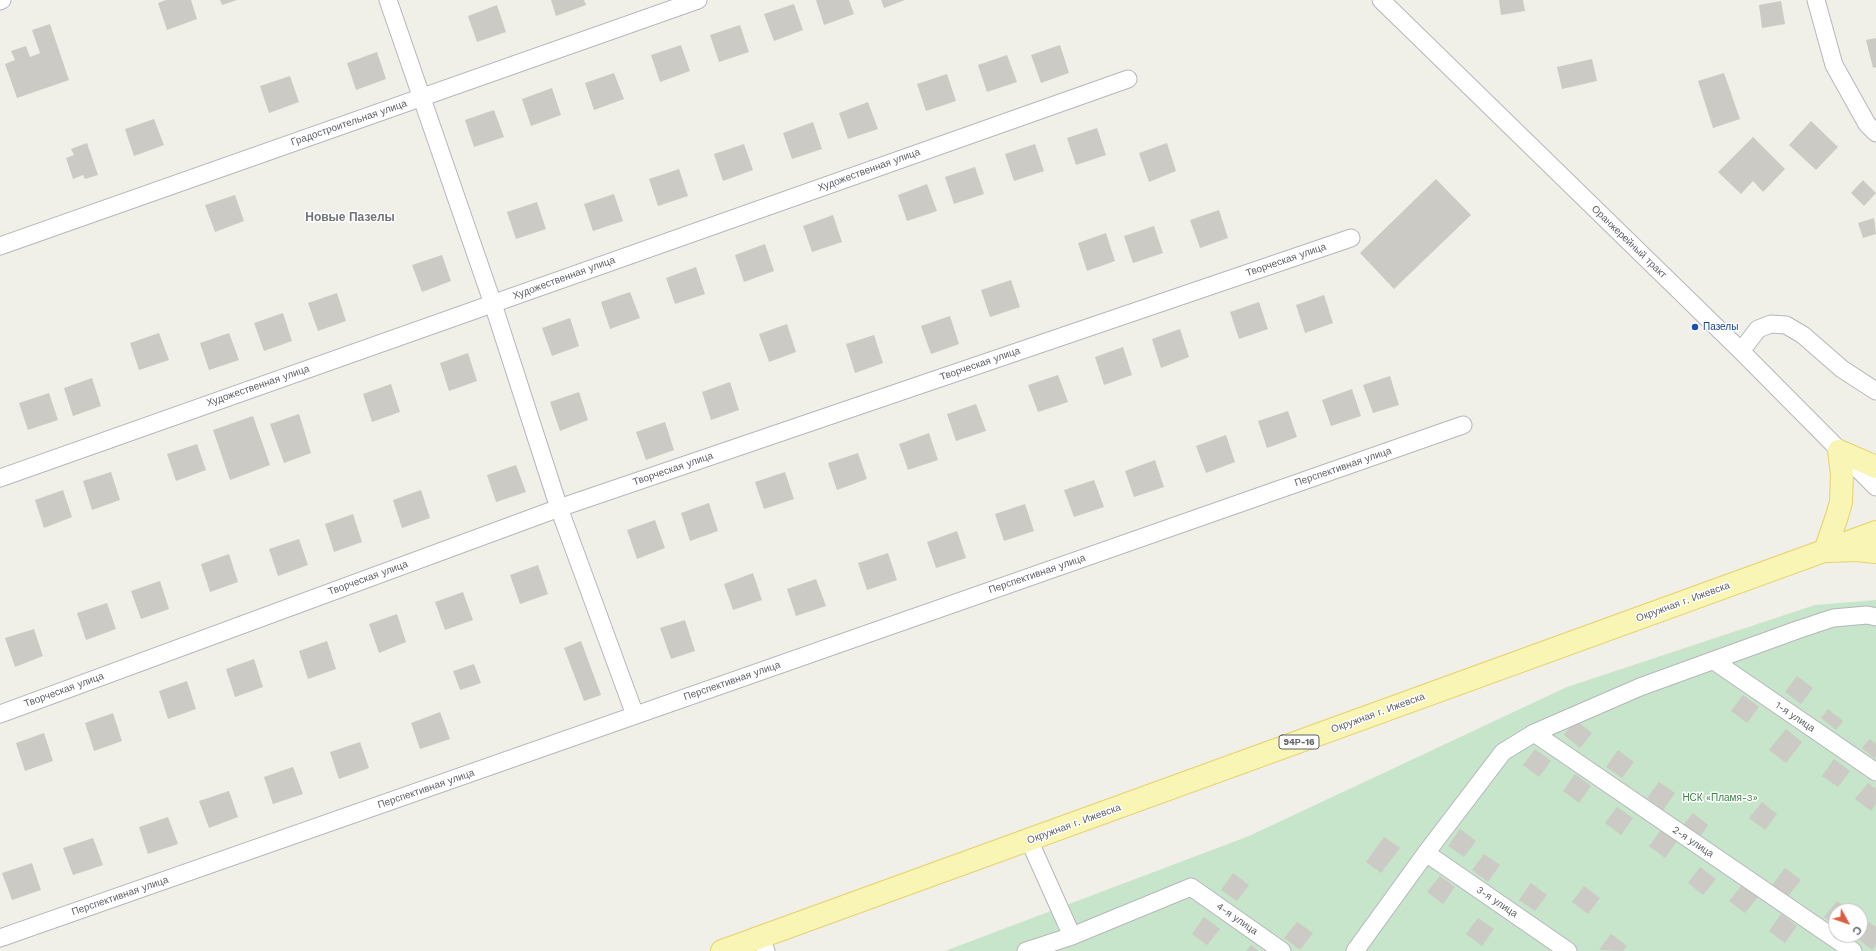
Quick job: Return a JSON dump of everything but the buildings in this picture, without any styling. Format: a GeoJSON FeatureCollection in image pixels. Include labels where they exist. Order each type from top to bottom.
{"type":"FeatureCollection","features":[{"type":"Feature","properties":{"kind":"main road"},"geometry":{"type":"LineString","coordinates":[[1876,467],[1839,452],[1842,474],[1840,502],[1837,516],[1824,551],[1857,550],[1876,552]]}},
{"type":"Feature","properties":{"kind":"main road","name":"Окружная г. Ижевска"},"geometry":{"type":"LineString","coordinates":[[722,951],[763,944],[1029,840],[1876,532]]}},
{"type":"Feature","properties":{"kind":"street"},"geometry":{"type":"LineString","coordinates":[[388,0],[493,304],[559,508],[635,715]]}},
{"type":"Feature","properties":{"kind":"street","name":"Градостроительная улица"},"geometry":{"type":"LineString","coordinates":[[0,246],[698,0]]}},
{"type":"Feature","properties":{"kind":"street","name":"Оранжерейный тракт"},"geometry":{"type":"LineString","coordinates":[[1381,0],[1741,351],[1839,452],[1876,487]]}},
{"type":"Feature","properties":{"kind":"street"},"geometry":{"type":"LineString","coordinates":[[1816,0],[1834,65],[1867,124],[1876,133]]}},
{"type":"Feature","properties":{"kind":"street","name":"Художественная улица"},"geometry":{"type":"LineString","coordinates":[[0,478],[1128,78]]}},
{"type":"Feature","properties":{"kind":"street","name":"Творческая улица"},"geometry":{"type":"LineString","coordinates":[[0,714],[559,508],[1351,238]]}},
{"type":"Feature","properties":{"kind":"street"},"geometry":{"type":"LineString","coordinates":[[1741,351],[1758,329],[1771,324],[1786,325],[1803,335],[1842,369],[1876,391]]}},
{"type":"Feature","properties":{"kind":"street","name":"Перспективная улица"},"geometry":{"type":"LineString","coordinates":[[0,938],[1463,425]]}},
{"type":"Feature","properties":{"kind":"street"},"geometry":{"type":"LineString","coordinates":[[1355,951],[1502,752],[1534,733],[1640,687],[1833,618],[1867,615],[1876,617]]}},
{"type":"Feature","properties":{"kind":"street","name":"1-я улица"},"geometry":{"type":"LineString","coordinates":[[1714,661],[1876,772]]}},
{"type":"Feature","properties":{"kind":"street","name":"2-я улица"},"geometry":{"type":"LineString","coordinates":[[1534,733],[1853,951]]}},
{"type":"Feature","properties":{"kind":"street"},"geometry":{"type":"LineString","coordinates":[[1026,951],[1072,936],[1029,840]]}},
{"type":"Feature","properties":{"kind":"street","name":"3-я улица"},"geometry":{"type":"LineString","coordinates":[[1426,853],[1568,951]]}},
{"type":"Feature","properties":{"kind":"street","name":"4-я улица"},"geometry":{"type":"LineString","coordinates":[[1072,936],[1191,886],[1282,951]]}},
{"type":"Feature","properties":{"kind":"green space","name":"НСК «Пламя-3»"},"geometry":{"type":"Polygon","coordinates":[[[1876,600],[1876,951],[945,951],[1249,836],[1567,687],[1815,605],[1876,600]]]}},
{"type":"Feature","properties":{"kind":"place","name":"Пазелы"},"geometry":{"type":"Point","coordinates":[1695,327]}},
{"type":"Feature","properties":{"kind":"district","name":"Новые Пазелы"},"geometry":{"type":"Point","coordinates":[350,217]}}]}
